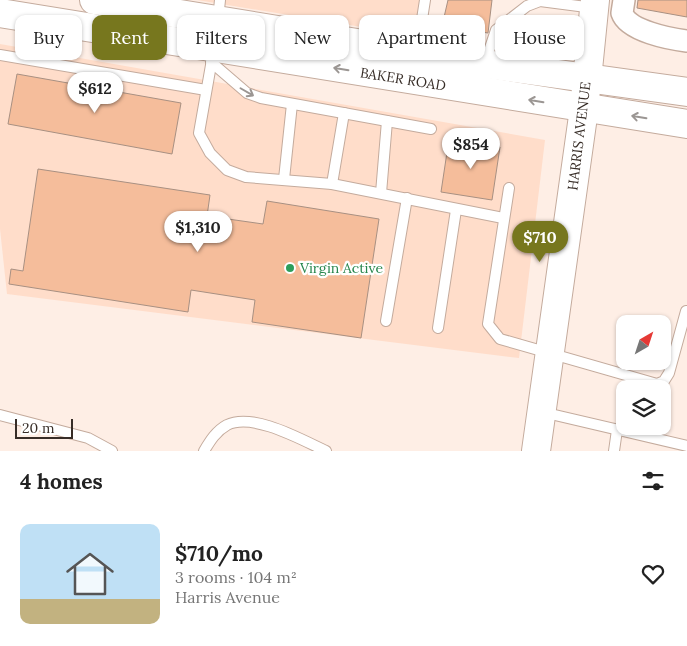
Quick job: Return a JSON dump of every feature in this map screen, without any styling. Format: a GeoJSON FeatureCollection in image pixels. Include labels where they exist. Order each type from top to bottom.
{"type":"FeatureCollection","features":[{"type":"Feature","properties":{"kind":"main road","name":"BAKER ROAD"},"geometry":{"type":"LineString","coordinates":[[99,0],[177,22]]}},
{"type":"Feature","properties":{"kind":"main road","name":"HARRIS AVENUE"},"geometry":{"type":"LineString","coordinates":[[536,451],[548,352],[584,108],[595,4]]}},
{"type":"Feature","properties":{"kind":"main road","name":"BAKER ROAD"},"geometry":{"type":"LineString","coordinates":[[0,13],[177,29]]}},
{"type":"Feature","properties":{"kind":"main road","name":"BAKER ROAD"},"geometry":{"type":"LineString","coordinates":[[265,38],[359,47]]}},
{"type":"Feature","properties":{"kind":"main road","name":"BAKER ROAD"},"geometry":{"type":"LineString","coordinates":[[265,43],[584,108],[687,124]]}},
{"type":"Feature","properties":{"kind":"main road","name":"BAKER ROAD"},"geometry":{"type":"LineString","coordinates":[[460,60],[687,92]]}},
{"type":"Feature","properties":{"kind":"street"},"geometry":{"type":"LineString","coordinates":[[624,0],[622,13],[629,23],[651,33],[687,41]]}},
{"type":"Feature","properties":{"kind":"lane"},"geometry":{"type":"LineString","coordinates":[[423,15],[425,0]]}},
{"type":"Feature","properties":{"kind":"lane"},"geometry":{"type":"LineString","coordinates":[[485,64],[496,30],[527,6],[540,1],[595,4]]}},
{"type":"Feature","properties":{"kind":"lane"},"geometry":{"type":"LineString","coordinates":[[0,55],[206,90]]}},
{"type":"Feature","properties":{"kind":"lane"},"geometry":{"type":"LineString","coordinates":[[211,60],[199,133],[215,158],[227,170],[246,177],[332,184],[503,218]]}},
{"type":"Feature","properties":{"kind":"lane"},"geometry":{"type":"LineString","coordinates":[[230,60],[247,93],[292,104],[431,129]]}},
{"type":"Feature","properties":{"kind":"lane"},"geometry":{"type":"LineString","coordinates":[[284,179],[292,104]]}},
{"type":"Feature","properties":{"kind":"lane"},"geometry":{"type":"LineString","coordinates":[[332,184],[344,113]]}},
{"type":"Feature","properties":{"kind":"lane"},"geometry":{"type":"LineString","coordinates":[[381,193],[387,121]]}},
{"type":"Feature","properties":{"kind":"lane"},"geometry":{"type":"LineString","coordinates":[[509,188],[488,319],[489,328],[505,341],[657,384],[664,381],[669,373],[687,311]]}},
{"type":"Feature","properties":{"kind":"lane"},"geometry":{"type":"LineString","coordinates":[[386,321],[407,198]]}},
{"type":"Feature","properties":{"kind":"lane"},"geometry":{"type":"LineString","coordinates":[[438,328],[456,210]]}},
{"type":"Feature","properties":{"kind":"lane"},"geometry":{"type":"LineString","coordinates":[[541,411],[616,430],[614,451]]}},
{"type":"Feature","properties":{"kind":"lane"},"geometry":{"type":"LineString","coordinates":[[0,415],[88,438],[112,451]]}},
{"type":"Feature","properties":{"kind":"lane"},"geometry":{"type":"LineString","coordinates":[[204,451],[219,430],[232,423],[244,421],[285,433],[326,451]]}},
{"type":"Feature","properties":{"kind":"lane"},"geometry":{"type":"LineString","coordinates":[[638,435],[687,446]]}},
{"type":"Feature","properties":{"kind":"shaded area"},"geometry":{"type":"Polygon","coordinates":[[[197,0],[422,0],[420,15],[359,15],[359,27],[349,25],[349,15],[288,15],[197,0]]]}},
{"type":"Feature","properties":{"kind":"shaded area"},"geometry":{"type":"Polygon","coordinates":[[[0,44],[15,47],[15,60],[82,60],[82,58],[545,140],[519,358],[7,294],[0,229],[0,44]]]}},
{"type":"Feature","properties":{"kind":"building"},"geometry":{"type":"Polygon","coordinates":[[[448,0],[492,0],[488,33],[485,33],[485,15],[445,15],[448,0]]]}},
{"type":"Feature","properties":{"kind":"building"},"geometry":{"type":"Polygon","coordinates":[[[638,0],[687,0],[687,17],[637,8],[638,0]]]}},
{"type":"Feature","properties":{"kind":"building"},"geometry":{"type":"Polygon","coordinates":[[[17,74],[181,103],[172,154],[8,124],[17,74]]]}},
{"type":"Feature","properties":{"kind":"building"},"geometry":{"type":"Polygon","coordinates":[[[449,139],[500,147],[492,200],[441,192],[449,139]]]}},
{"type":"Feature","properties":{"kind":"building"},"geometry":{"type":"Polygon","coordinates":[[[38,169],[210,195],[207,216],[263,224],[267,201],[379,219],[361,338],[252,322],[255,300],[191,290],[188,312],[9,284],[11,269],[23,271],[38,169]]]}},
{"type":"Feature","properties":{"kind":"place","name":"Virgin Active"},"geometry":{"type":"Point","coordinates":[290,268]}}]}
